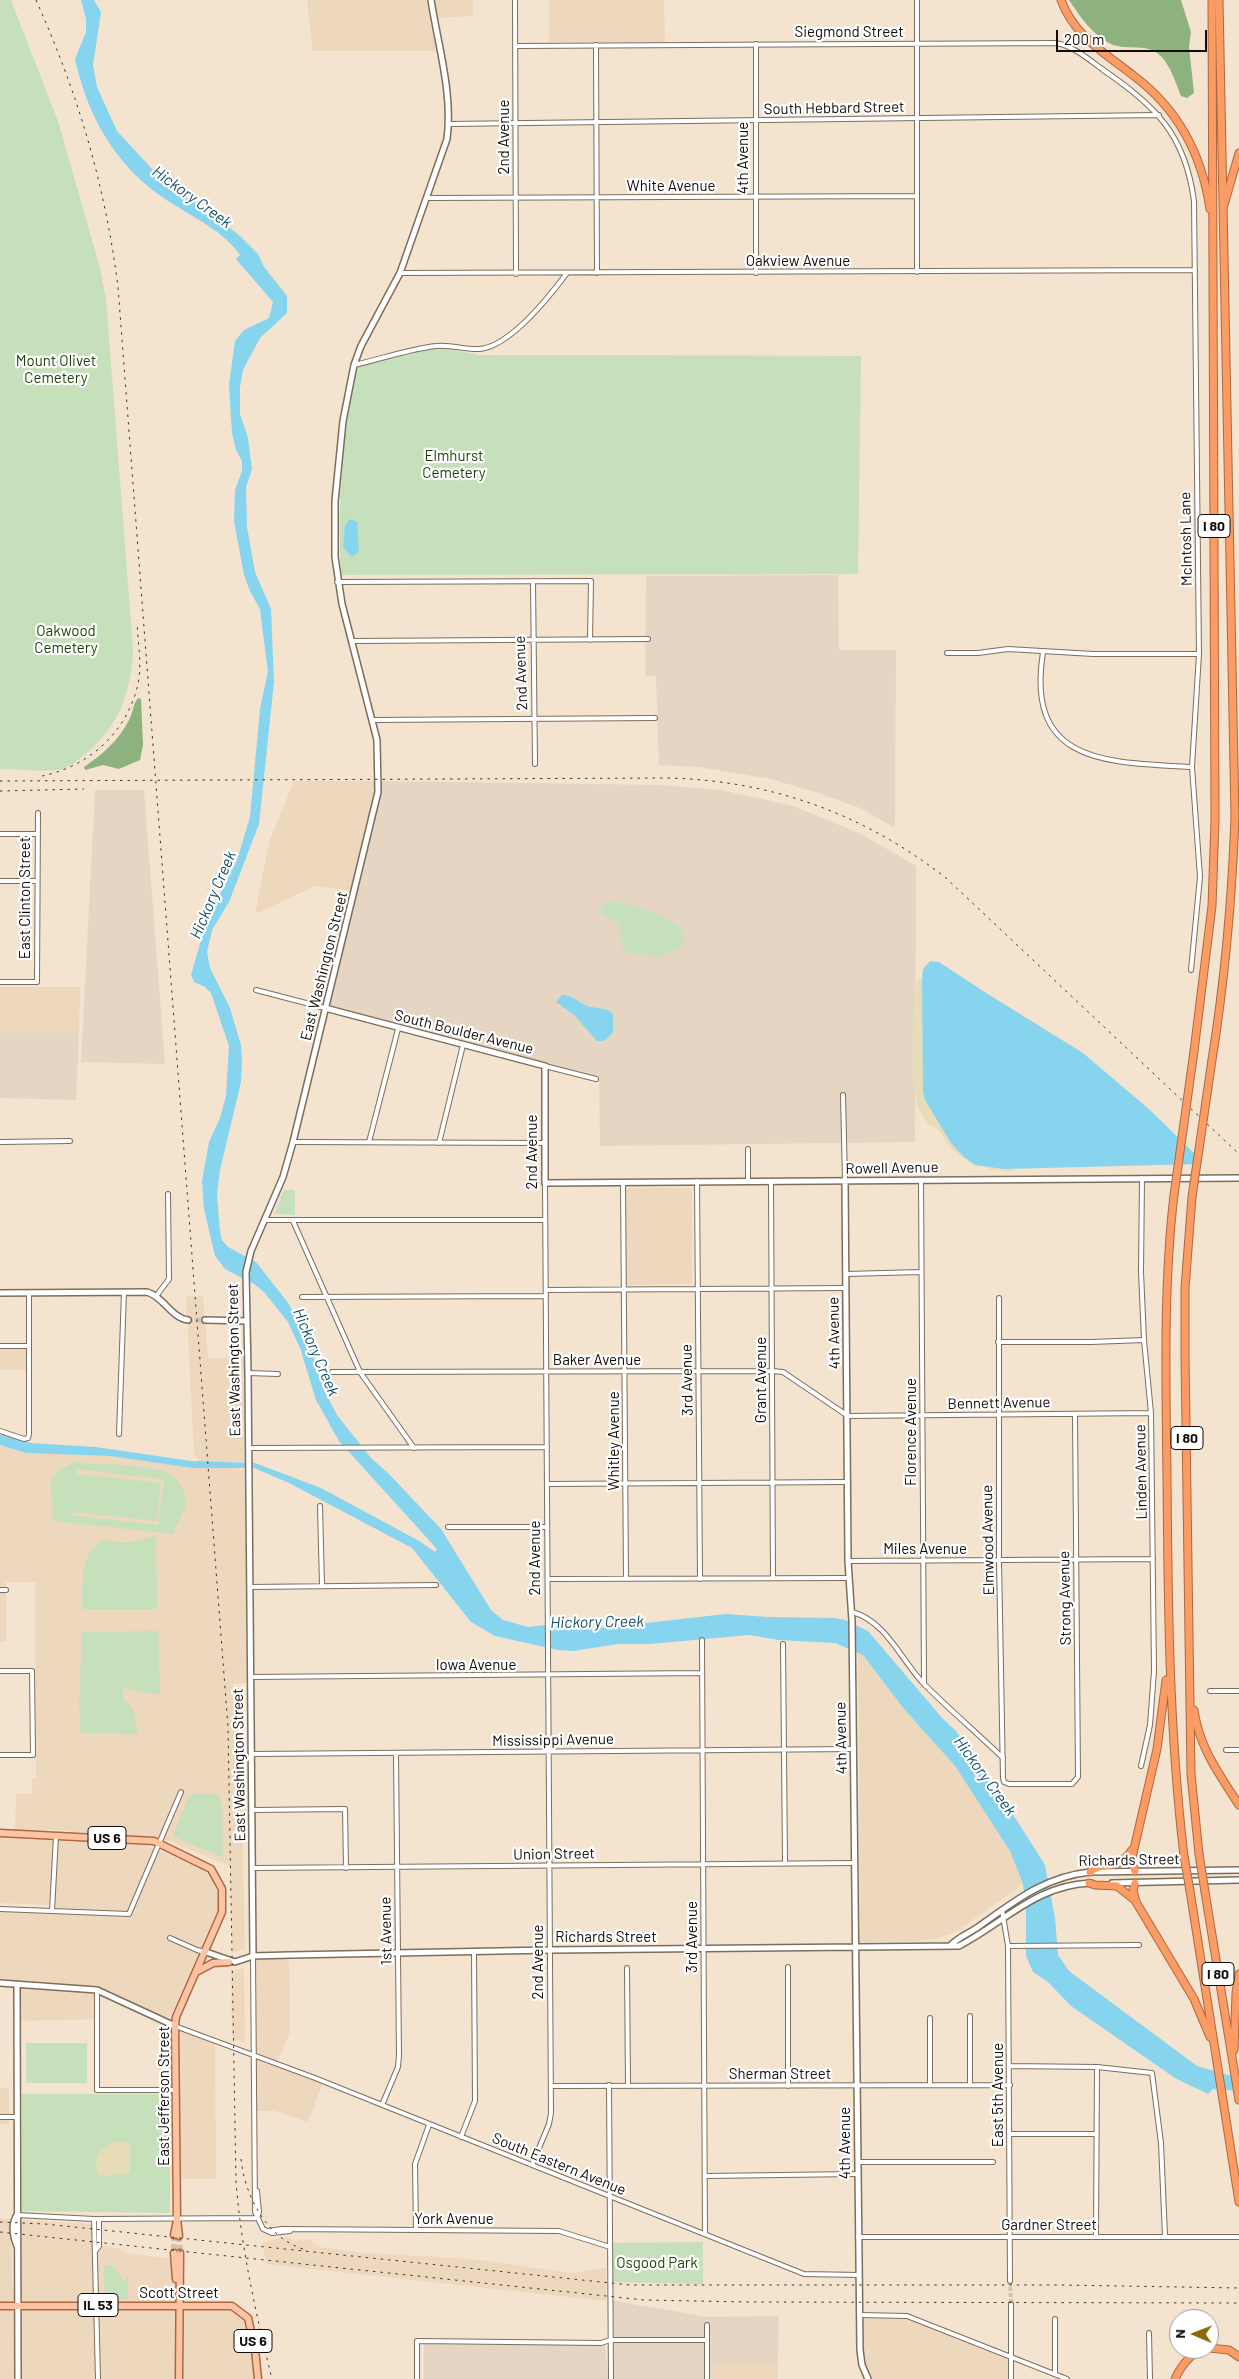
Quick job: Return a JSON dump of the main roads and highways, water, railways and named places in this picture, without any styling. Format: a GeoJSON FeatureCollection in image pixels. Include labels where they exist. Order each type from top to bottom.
{"type":"FeatureCollection","features":[{"type":"Feature","properties":{"kind":"highway"},"geometry":{"type":"LineString","coordinates":[[1061,0],[1071,21],[1080,33],[1096,48],[1152,91],[1179,122],[1192,145],[1203,174],[1213,235]]}},
{"type":"Feature","properties":{"kind":"highway","name":"I 80"},"geometry":{"type":"LineString","coordinates":[[1212,0],[1215,820],[1212,906],[1174,1195],[1166,1289],[1168,1662],[1174,1776],[1184,1856],[1239,2202]]}},
{"type":"Feature","properties":{"kind":"highway","name":"I 80"},"geometry":{"type":"LineString","coordinates":[[1219,0],[1235,816],[1233,895],[1224,979],[1192,1197],[1185,1288],[1192,1774],[1199,1854],[1239,2100]]}},
{"type":"Feature","properties":{"kind":"highway"},"geometry":{"type":"LineString","coordinates":[[1222,210],[1239,153]]}},
{"type":"Feature","properties":{"kind":"highway"},"geometry":{"type":"LineString","coordinates":[[1135,1871],[1131,1862],[1138,1841],[1157,1749],[1168,1662]]}},
{"type":"Feature","properties":{"kind":"highway"},"geometry":{"type":"LineString","coordinates":[[1190,1680],[1197,1729],[1206,1754],[1239,1805]]}},
{"type":"Feature","properties":{"kind":"highway"},"geometry":{"type":"LineString","coordinates":[[1090,1872],[1094,1868],[1118,1865],[1127,1857],[1138,1841]]}},
{"type":"Feature","properties":{"kind":"highway"},"geometry":{"type":"LineString","coordinates":[[1089,1883],[1117,1886],[1136,1902]]}},
{"type":"Feature","properties":{"kind":"highway"},"geometry":{"type":"LineString","coordinates":[[1135,1883],[1133,1890],[1136,1902],[1194,1999],[1214,2052]]}},
{"type":"Feature","properties":{"kind":"highway"},"geometry":{"type":"LineString","coordinates":[[1232,2055],[1235,2045],[1236,1994],[1239,1974]]}},
{"type":"Feature","properties":{"kind":"highway"},"geometry":{"type":"LineString","coordinates":[[1219,2347],[1239,2356]]}},
{"type":"Feature","properties":{"kind":"highway"},"geometry":{"type":"LineString","coordinates":[[1175,2379],[1188,2359]]}},
{"type":"Feature","properties":{"kind":"main road","name":"East Jefferson Street"},"geometry":{"type":"LineString","coordinates":[[0,1833],[147,1840],[159,1843],[208,1866],[219,1879],[223,1899],[219,1920],[176,2017],[177,2235]]}},
{"type":"Feature","properties":{"kind":"main road"},"geometry":{"type":"LineString","coordinates":[[197,1972],[207,1964],[229,1962]]}},
{"type":"Feature","properties":{"kind":"main road"},"geometry":{"type":"LineString","coordinates":[[177,2253],[179,2379]]}},
{"type":"Feature","properties":{"kind":"main road","name":"Scott Street"},"geometry":{"type":"LineString","coordinates":[[0,2306],[225,2305],[243,2312],[249,2321],[255,2349],[258,2379]]}},
{"type":"Feature","properties":{"kind":"water","name":"Hickory Creek"},"geometry":{"type":"Polygon","coordinates":[[[81,0],[94,0],[101,12],[93,65],[97,87],[117,131],[154,171],[162,184],[205,207],[241,237],[258,254],[264,267],[287,296],[287,313],[260,338],[243,370],[240,387],[240,414],[248,438],[252,469],[246,487],[247,527],[255,572],[271,609],[274,682],[259,824],[229,902],[212,930],[207,952],[210,968],[230,1008],[241,1045],[242,1059],[241,1082],[220,1170],[217,1195],[222,1240],[228,1247],[256,1262],[289,1304],[311,1349],[323,1388],[337,1415],[371,1458],[388,1473],[441,1529],[491,1610],[503,1620],[528,1627],[554,1624],[594,1628],[726,1614],[834,1618],[845,1620],[868,1631],[943,1719],[955,1730],[984,1768],[991,1787],[1000,1794],[1045,1865],[1055,1918],[1058,1955],[1069,1971],[1197,2066],[1239,2078],[1239,2091],[1213,2089],[1208,2094],[1175,2078],[1071,2006],[1048,1982],[1033,1972],[1026,1956],[1026,1908],[1023,1884],[1010,1851],[955,1766],[904,1709],[863,1655],[835,1643],[779,1640],[749,1635],[650,1644],[618,1644],[573,1651],[558,1650],[495,1636],[471,1622],[412,1548],[289,1483],[254,1468],[193,1468],[110,1456],[26,1453],[0,1445],[0,1435],[31,1443],[96,1447],[191,1461],[255,1463],[321,1488],[421,1542],[435,1552],[437,1549],[339,1441],[316,1400],[300,1348],[288,1322],[264,1292],[254,1284],[225,1269],[215,1256],[204,1209],[202,1181],[209,1142],[220,1118],[226,1096],[229,1046],[211,993],[205,987],[194,982],[191,975],[206,923],[237,860],[250,817],[260,709],[268,672],[260,609],[244,575],[234,521],[235,490],[242,471],[242,461],[236,450],[232,433],[229,385],[235,341],[244,330],[269,318],[273,302],[236,259],[240,255],[234,247],[210,227],[156,193],[123,162],[110,144],[89,104],[75,59],[86,32],[86,19],[81,0]]]}},
{"type":"Feature","properties":{"kind":"water"},"geometry":{"type":"Polygon","coordinates":[[[350,519],[357,522],[359,551],[352,557],[343,547],[345,525],[350,519]]]}},
{"type":"Feature","properties":{"kind":"water"},"geometry":{"type":"Polygon","coordinates":[[[930,961],[939,962],[1083,1053],[1150,1110],[1202,1161],[1199,1164],[1004,1169],[975,1165],[964,1157],[951,1143],[925,1100],[923,1092],[922,981],[923,969],[930,961]]]}},
{"type":"Feature","properties":{"kind":"water"},"geometry":{"type":"Polygon","coordinates":[[[562,995],[570,996],[587,1006],[605,1009],[613,1014],[613,1033],[604,1041],[597,1041],[574,1015],[556,1002],[562,995]]]}},
{"type":"Feature","properties":{"kind":"tunnel"},"geometry":{"type":"LineString","coordinates":[[188,1320],[205,1320]]}},
{"type":"Feature","properties":{"kind":"tunnel"},"geometry":{"type":"LineString","coordinates":[[174,2235],[174,2253]]}},
{"type":"Feature","properties":{"kind":"tunnel"},"geometry":{"type":"LineString","coordinates":[[179,2236],[180,2253]]}},
{"type":"Feature","properties":{"kind":"tunnel"},"geometry":{"type":"LineString","coordinates":[[1010,2281],[1011,2304]]}},
{"type":"Feature","properties":{"kind":"railway"},"geometry":{"type":"LineString","coordinates":[[36,0],[65,70],[88,140],[106,212],[118,287],[228,1727],[236,2181],[241,2231],[250,2281],[272,2379]]}},
{"type":"Feature","properties":{"kind":"railway"},"geometry":{"type":"LineString","coordinates":[[42,776],[76,764],[91,755],[115,732],[125,717],[133,701],[138,684],[140,661],[137,623]]}},
{"type":"Feature","properties":{"kind":"railway"},"geometry":{"type":"LineString","coordinates":[[0,781],[669,778],[745,786],[781,794],[816,805],[850,819],[915,855],[946,878],[1239,1154]]}},
{"type":"Feature","properties":{"kind":"railway"},"geometry":{"type":"LineString","coordinates":[[0,791],[84,789]]}},
{"type":"Feature","properties":{"kind":"railway"},"geometry":{"type":"LineString","coordinates":[[241,2159],[247,2187],[253,2201],[268,2225],[278,2235],[303,2249]]}},
{"type":"Feature","properties":{"kind":"railway"},"geometry":{"type":"LineString","coordinates":[[0,2222],[45,2224],[630,2285],[1061,2285],[1239,2288]]}},
{"type":"Feature","properties":{"kind":"railway"},"geometry":{"type":"LineString","coordinates":[[0,2232],[644,2300],[1239,2303]]}},
{"type":"Feature","properties":{"kind":"park label","name":"Mount Olivet Cemetery"},"geometry":{"type":"Point","coordinates":[56,370]}},
{"type":"Feature","properties":{"kind":"park label","name":"Elmhurst Cemetery"},"geometry":{"type":"Point","coordinates":[454,464]}},
{"type":"Feature","properties":{"kind":"park label","name":"Oakwood Cemetery"},"geometry":{"type":"Point","coordinates":[66,640]}},
{"type":"Feature","properties":{"kind":"park label","name":"Osgood Park"},"geometry":{"type":"Point","coordinates":[657,2263]}}]}
